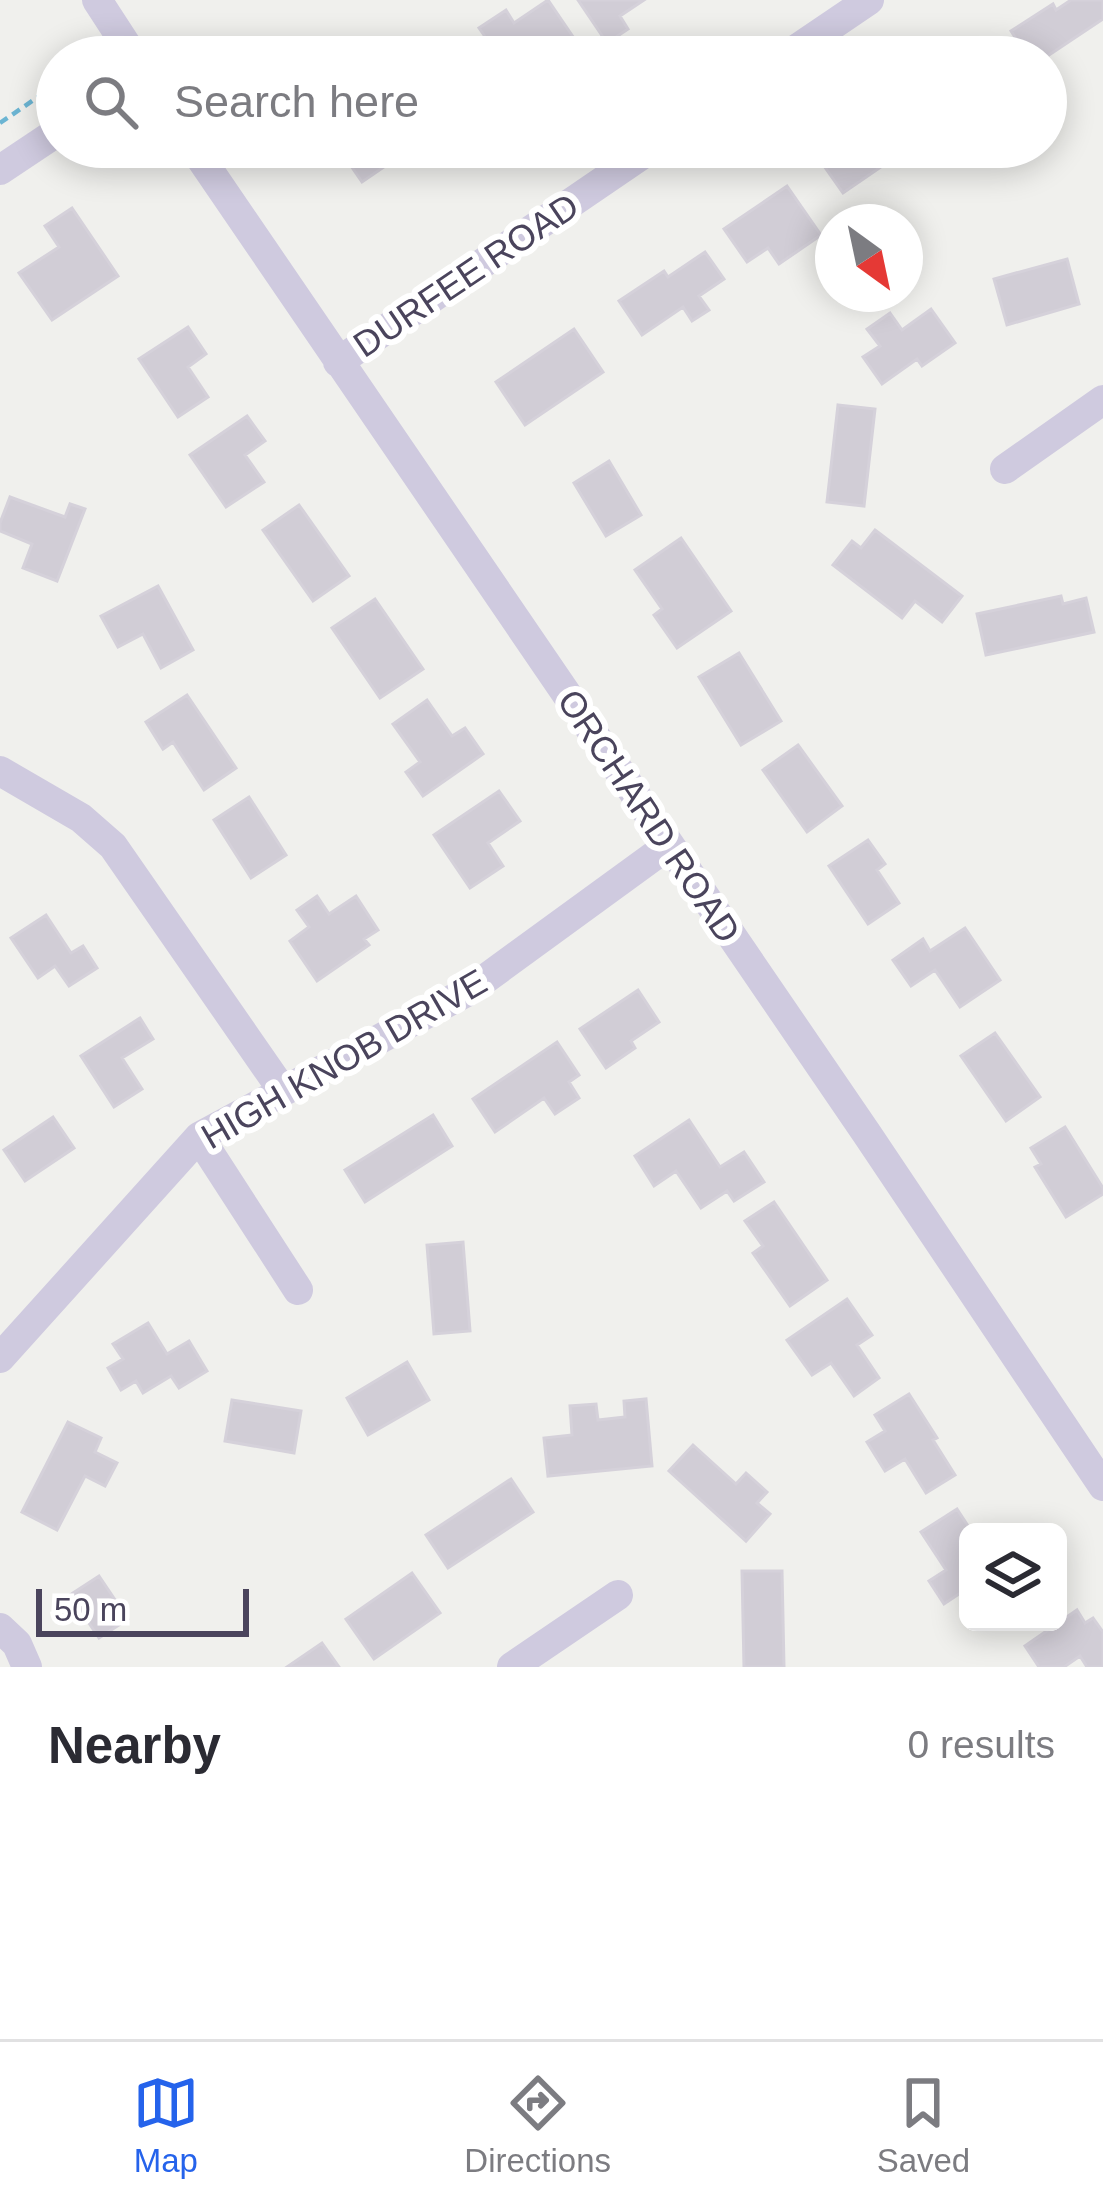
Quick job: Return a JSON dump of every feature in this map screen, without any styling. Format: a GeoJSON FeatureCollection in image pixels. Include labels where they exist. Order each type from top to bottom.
{"type":"FeatureCollection","features":[{"type":"Feature","properties":{"kind":"street"},"geometry":{"type":"LineString","coordinates":[[97,0],[120,36]]}},
{"type":"Feature","properties":{"kind":"street"},"geometry":{"type":"LineString","coordinates":[[816,36],[869,0]]}},
{"type":"Feature","properties":{"kind":"street"},"geometry":{"type":"LineString","coordinates":[[0,170],[36,146]]}},
{"type":"Feature","properties":{"kind":"street","name":"ORCHARD ROAD"},"geometry":{"type":"LineString","coordinates":[[207,168],[1103,1486]]}},
{"type":"Feature","properties":{"kind":"street","name":"DURFEE ROAD"},"geometry":{"type":"LineString","coordinates":[[338,362],[622,168]]}},
{"type":"Feature","properties":{"kind":"street"},"geometry":{"type":"LineString","coordinates":[[1005,469],[1103,400]]}},
{"type":"Feature","properties":{"kind":"street"},"geometry":{"type":"LineString","coordinates":[[0,771],[81,818],[113,846],[283,1091]]}},
{"type":"Feature","properties":{"kind":"street","name":"HIGH KNOB DRIVE"},"geometry":{"type":"LineString","coordinates":[[0,1358],[199,1137],[470,990],[669,845]]}},
{"type":"Feature","properties":{"kind":"street"},"geometry":{"type":"LineString","coordinates":[[199,1137],[298,1290]]}},
{"type":"Feature","properties":{"kind":"street"},"geometry":{"type":"LineString","coordinates":[[512,1667],[618,1594]]}},
{"type":"Feature","properties":{"kind":"street"},"geometry":{"type":"LineString","coordinates":[[0,1628],[17,1644],[26,1667]]}},
{"type":"Feature","properties":{"kind":"path"},"geometry":{"type":"LineString","coordinates":[[0,123],[36,98]]}},
{"type":"Feature","properties":{"kind":"building"},"geometry":{"type":"Polygon","coordinates":[[[548,0],[573,36],[485,36],[479,28],[506,10],[514,23],[548,0]]]}},
{"type":"Feature","properties":{"kind":"building"},"geometry":{"type":"Polygon","coordinates":[[[578,0],[644,0],[620,16],[628,29],[618,36],[602,36],[578,0]]]}},
{"type":"Feature","properties":{"kind":"building"},"geometry":{"type":"Polygon","coordinates":[[[1071,0],[1103,0],[1103,19],[1067,43],[1067,36],[1014,36],[1011,31],[1053,4],[1056,10],[1071,0]]]}},
{"type":"Feature","properties":{"kind":"building"},"geometry":{"type":"Polygon","coordinates":[[[352,168],[382,168],[362,182],[352,168]]]}},
{"type":"Feature","properties":{"kind":"building"},"geometry":{"type":"Polygon","coordinates":[[[826,168],[879,168],[843,193],[826,168]]]}},
{"type":"Feature","properties":{"kind":"building"},"geometry":{"type":"Polygon","coordinates":[[[787,186],[815,226],[815,239],[779,264],[768,248],[747,262],[724,229],[787,186]]]}},
{"type":"Feature","properties":{"kind":"building"},"geometry":{"type":"Polygon","coordinates":[[[72,208],[118,276],[52,320],[19,273],[59,247],[45,226],[72,208]]]}},
{"type":"Feature","properties":{"kind":"building"},"geometry":{"type":"Polygon","coordinates":[[[705,252],[724,279],[699,296],[709,310],[692,321],[683,307],[642,335],[619,301],[664,271],[668,277],[705,252]]]}},
{"type":"Feature","properties":{"kind":"building"},"geometry":{"type":"Polygon","coordinates":[[[1067,259],[1079,304],[1007,325],[994,279],[1067,259]]]}},
{"type":"Feature","properties":{"kind":"building"},"geometry":{"type":"Polygon","coordinates":[[[931,309],[955,343],[922,366],[917,359],[882,384],[863,357],[880,346],[867,329],[890,313],[902,330],[931,309]]]}},
{"type":"Feature","properties":{"kind":"building"},"geometry":{"type":"Polygon","coordinates":[[[188,327],[206,354],[188,367],[208,397],[178,417],[139,359],[188,327]]]}},
{"type":"Feature","properties":{"kind":"building"},"geometry":{"type":"Polygon","coordinates":[[[574,329],[603,372],[525,425],[496,382],[574,329]]]}},
{"type":"Feature","properties":{"kind":"building"},"geometry":{"type":"Polygon","coordinates":[[[838,405],[875,409],[864,506],[827,502],[838,405]]]}},
{"type":"Feature","properties":{"kind":"building"},"geometry":{"type":"Polygon","coordinates":[[[247,416],[265,441],[245,455],[264,482],[226,507],[190,455],[247,416]]]}},
{"type":"Feature","properties":{"kind":"building"},"geometry":{"type":"Polygon","coordinates":[[[609,461],[641,515],[606,536],[574,483],[609,461]]]}},
{"type":"Feature","properties":{"kind":"building"},"geometry":{"type":"Polygon","coordinates":[[[10,497],[65,517],[70,504],[85,509],[57,581],[23,568],[32,544],[0,531],[10,497]]]}},
{"type":"Feature","properties":{"kind":"building"},"geometry":{"type":"Polygon","coordinates":[[[299,505],[349,576],[313,601],[263,530],[299,505]]]}},
{"type":"Feature","properties":{"kind":"building"},"geometry":{"type":"Polygon","coordinates":[[[875,530],[962,596],[942,622],[915,601],[902,618],[833,565],[852,541],[861,548],[875,530]]]}},
{"type":"Feature","properties":{"kind":"building"},"geometry":{"type":"Polygon","coordinates":[[[681,538],[731,611],[677,648],[654,615],[662,609],[635,570],[681,538]]]}},
{"type":"Feature","properties":{"kind":"building"},"geometry":{"type":"Polygon","coordinates":[[[158,586],[193,650],[161,668],[143,634],[118,647],[101,616],[158,586]]]}},
{"type":"Feature","properties":{"kind":"building"},"geometry":{"type":"Polygon","coordinates":[[[1061,596],[1063,604],[1086,598],[1094,632],[986,655],[977,614],[1061,596]]]}},
{"type":"Feature","properties":{"kind":"building"},"geometry":{"type":"Polygon","coordinates":[[[375,599],[423,669],[380,698],[332,628],[375,599]]]}},
{"type":"Feature","properties":{"kind":"building"},"geometry":{"type":"Polygon","coordinates":[[[739,653],[781,721],[741,745],[699,677],[739,653]]]}},
{"type":"Feature","properties":{"kind":"building"},"geometry":{"type":"Polygon","coordinates":[[[187,695],[236,768],[204,790],[173,742],[163,749],[146,722],[187,695]]]}},
{"type":"Feature","properties":{"kind":"building"},"geometry":{"type":"Polygon","coordinates":[[[427,700],[452,736],[465,728],[483,754],[423,796],[406,772],[420,762],[393,724],[427,700]]]}},
{"type":"Feature","properties":{"kind":"building"},"geometry":{"type":"Polygon","coordinates":[[[798,745],[842,806],[807,832],[763,770],[798,745]]]}},
{"type":"Feature","properties":{"kind":"building"},"geometry":{"type":"Polygon","coordinates":[[[499,791],[520,821],[488,843],[503,866],[470,888],[434,835],[499,791]]]}},
{"type":"Feature","properties":{"kind":"building"},"geometry":{"type":"Polygon","coordinates":[[[249,797],[286,855],[251,878],[214,820],[249,797]]]}},
{"type":"Feature","properties":{"kind":"building"},"geometry":{"type":"Polygon","coordinates":[[[868,840],[885,864],[877,870],[899,903],[868,924],[829,866],[868,840]]]}},
{"type":"Feature","properties":{"kind":"building"},"geometry":{"type":"Polygon","coordinates":[[[317,896],[329,914],[356,896],[378,930],[364,939],[369,945],[317,981],[290,941],[309,927],[297,910],[317,896]]]}},
{"type":"Feature","properties":{"kind":"building"},"geometry":{"type":"Polygon","coordinates":[[[46,915],[71,953],[83,946],[97,968],[69,986],[55,966],[38,978],[11,938],[46,915]]]}},
{"type":"Feature","properties":{"kind":"building"},"geometry":{"type":"Polygon","coordinates":[[[965,928],[1000,980],[960,1007],[935,970],[911,986],[893,960],[923,939],[930,951],[965,928]]]}},
{"type":"Feature","properties":{"kind":"building"},"geometry":{"type":"Polygon","coordinates":[[[638,990],[659,1022],[631,1041],[635,1048],[606,1068],[580,1029],[638,990]]]}},
{"type":"Feature","properties":{"kind":"building"},"geometry":{"type":"Polygon","coordinates":[[[140,1018],[153,1039],[122,1058],[142,1089],[114,1107],[81,1056],[140,1018]]]}},
{"type":"Feature","properties":{"kind":"building"},"geometry":{"type":"Polygon","coordinates":[[[995,1033],[1040,1097],[1006,1121],[961,1056],[995,1033]]]}},
{"type":"Feature","properties":{"kind":"building"},"geometry":{"type":"Polygon","coordinates":[[[557,1042],[579,1075],[569,1082],[579,1098],[555,1114],[544,1098],[495,1132],[473,1099],[557,1042]]]}},
{"type":"Feature","properties":{"kind":"building"},"geometry":{"type":"Polygon","coordinates":[[[433,1115],[452,1146],[365,1202],[345,1170],[433,1115]]]}},
{"type":"Feature","properties":{"kind":"building"},"geometry":{"type":"Polygon","coordinates":[[[53,1117],[74,1148],[25,1181],[4,1150],[53,1117]]]}},
{"type":"Feature","properties":{"kind":"building"},"geometry":{"type":"Polygon","coordinates":[[[689,1120],[720,1167],[744,1152],[764,1182],[734,1201],[727,1191],[701,1208],[676,1171],[654,1186],[635,1156],[689,1120]]]}},
{"type":"Feature","properties":{"kind":"building"},"geometry":{"type":"Polygon","coordinates":[[[1065,1127],[1103,1188],[1103,1194],[1066,1217],[1035,1167],[1041,1164],[1031,1148],[1065,1127]]]}},
{"type":"Feature","properties":{"kind":"building"},"geometry":{"type":"Polygon","coordinates":[[[774,1202],[827,1280],[790,1306],[753,1253],[763,1246],[745,1221],[774,1202]]]}},
{"type":"Feature","properties":{"kind":"building"},"geometry":{"type":"Polygon","coordinates":[[[463,1242],[470,1331],[434,1334],[427,1245],[463,1242]]]}},
{"type":"Feature","properties":{"kind":"building"},"geometry":{"type":"Polygon","coordinates":[[[847,1299],[872,1335],[857,1345],[879,1378],[854,1396],[831,1363],[812,1375],[787,1340],[847,1299]]]}},
{"type":"Feature","properties":{"kind":"building"},"geometry":{"type":"Polygon","coordinates":[[[148,1323],[167,1354],[189,1341],[207,1371],[179,1388],[171,1376],[143,1393],[136,1381],[121,1390],[108,1368],[123,1359],[113,1344],[148,1323]]]}},
{"type":"Feature","properties":{"kind":"building"},"geometry":{"type":"Polygon","coordinates":[[[407,1362],[429,1400],[368,1435],[347,1398],[407,1362]]]}},
{"type":"Feature","properties":{"kind":"building"},"geometry":{"type":"Polygon","coordinates":[[[909,1394],[955,1475],[926,1493],[905,1459],[885,1471],[867,1442],[885,1431],[875,1415],[909,1394]]]}},
{"type":"Feature","properties":{"kind":"building"},"geometry":{"type":"Polygon","coordinates":[[[646,1399],[652,1466],[548,1476],[544,1438],[572,1435],[570,1406],[596,1404],[598,1420],[625,1417],[624,1401],[646,1399]]]}},
{"type":"Feature","properties":{"kind":"building"},"geometry":{"type":"Polygon","coordinates":[[[232,1400],[301,1411],[294,1453],[225,1441],[232,1400]]]}},
{"type":"Feature","properties":{"kind":"building"},"geometry":{"type":"Polygon","coordinates":[[[68,1422],[101,1438],[95,1452],[117,1463],[105,1486],[85,1476],[57,1530],[22,1512],[68,1422]]]}},
{"type":"Feature","properties":{"kind":"building"},"geometry":{"type":"Polygon","coordinates":[[[693,1445],[736,1484],[746,1473],[767,1492],[757,1503],[770,1514],[746,1541],[669,1471],[693,1445]]]}},
{"type":"Feature","properties":{"kind":"building"},"geometry":{"type":"Polygon","coordinates":[[[511,1479],[533,1512],[448,1568],[426,1535],[511,1479]]]}},
{"type":"Feature","properties":{"kind":"building"},"geometry":{"type":"Polygon","coordinates":[[[957,1509],[966,1523],[959,1523],[959,1594],[944,1604],[929,1581],[946,1570],[921,1532],[957,1509]]]}},
{"type":"Feature","properties":{"kind":"building"},"geometry":{"type":"Polygon","coordinates":[[[742,1571],[782,1571],[784,1667],[744,1667],[742,1571]]]}},
{"type":"Feature","properties":{"kind":"building"},"geometry":{"type":"Polygon","coordinates":[[[412,1573],[440,1613],[374,1659],[346,1619],[412,1573]]]}},
{"type":"Feature","properties":{"kind":"building"},"geometry":{"type":"Polygon","coordinates":[[[99,1576],[128,1619],[99,1638],[70,1595],[99,1576]]]}},
{"type":"Feature","properties":{"kind":"building"},"geometry":{"type":"Polygon","coordinates":[[[1077,1610],[1085,1623],[1093,1618],[1103,1632],[1103,1667],[1087,1667],[1080,1656],[1064,1667],[1039,1667],[1025,1646],[1047,1631],[1067,1631],[1067,1617],[1077,1610]]]}},
{"type":"Feature","properties":{"kind":"building"},"geometry":{"type":"Polygon","coordinates":[[[322,1643],[339,1667],[287,1667],[322,1643]]]}}]}
